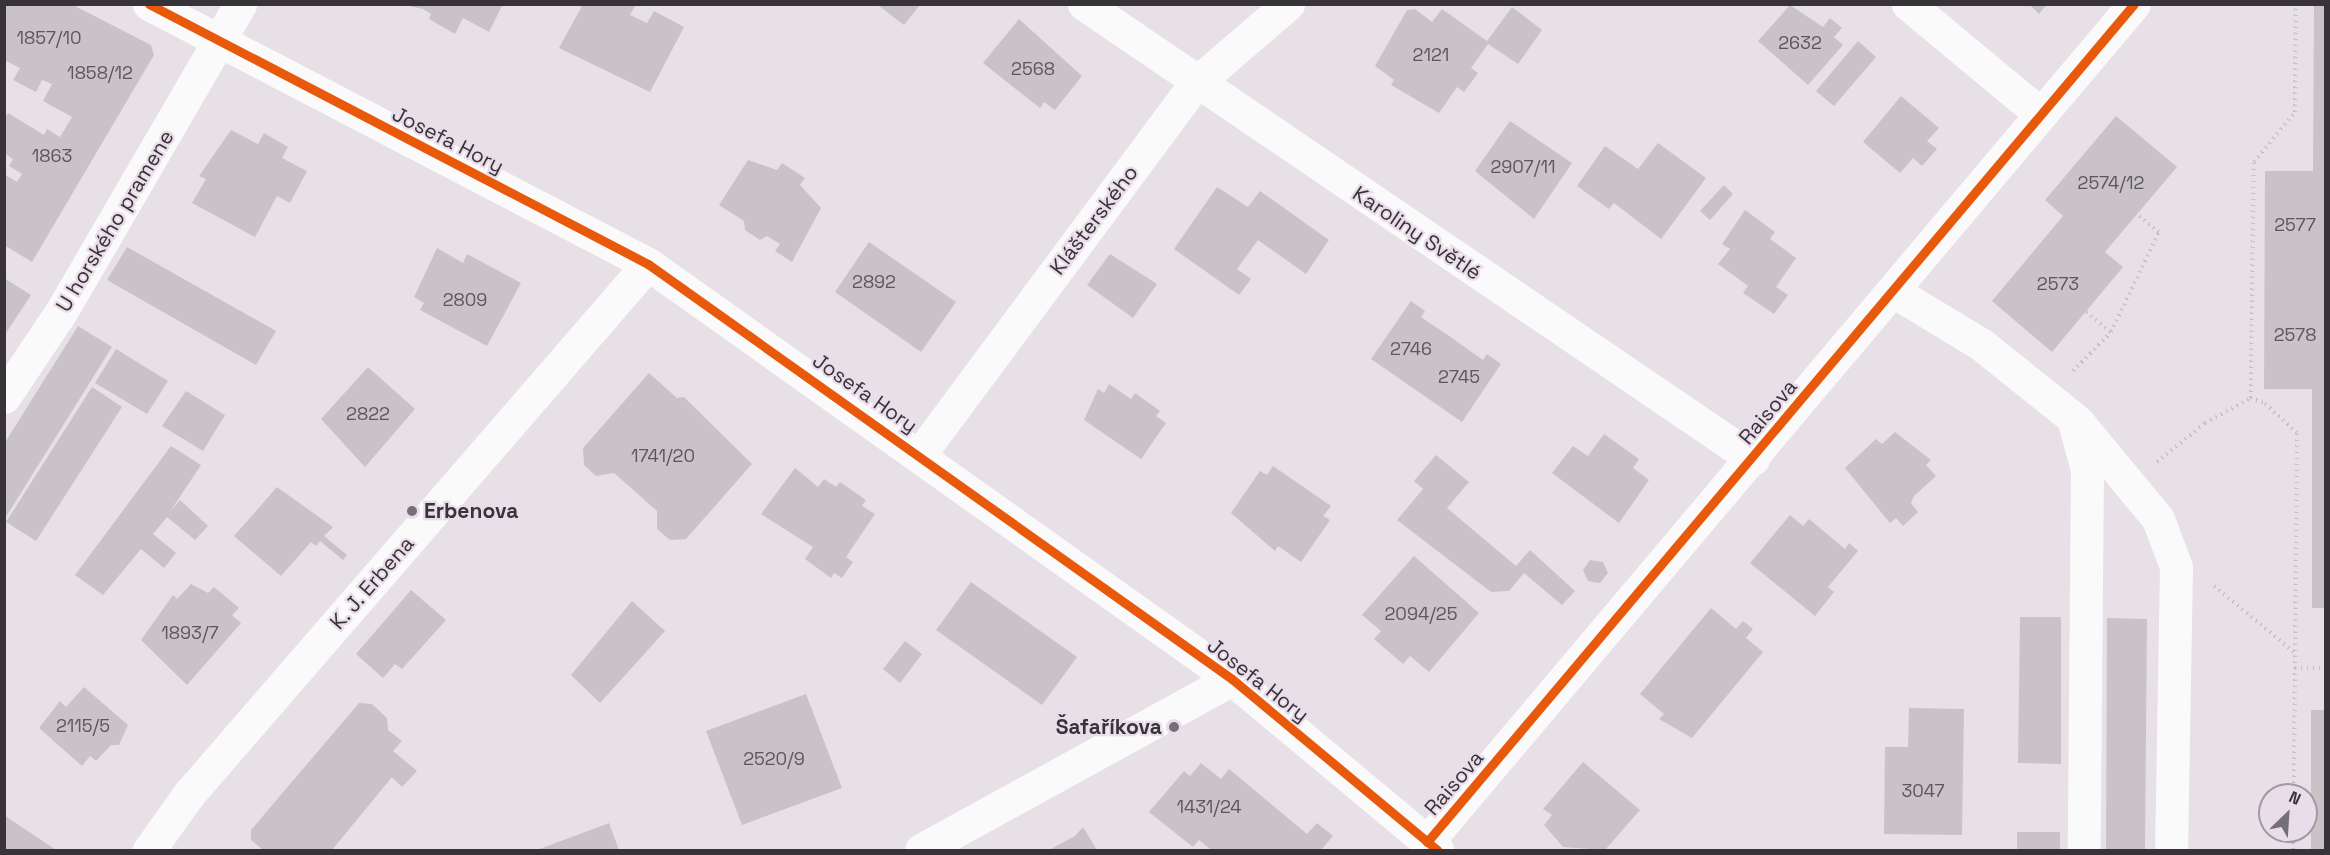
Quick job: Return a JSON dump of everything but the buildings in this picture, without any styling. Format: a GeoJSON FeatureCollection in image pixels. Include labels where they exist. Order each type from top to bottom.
{"type":"FeatureCollection","features":[{"type":"Feature","properties":{"kind":"street","name":"Josefa Hory"},"geometry":{"type":"LineString","coordinates":[[149,4],[221,44],[648,264],[920,454],[1232,679],[1432,846]]}},
{"type":"Feature","properties":{"kind":"street","name":"U horského pramene"},"geometry":{"type":"LineString","coordinates":[[4,397],[221,44],[240,4]]}},
{"type":"Feature","properties":{"kind":"street","name":"Karoliny Světlé"},"geometry":{"type":"LineString","coordinates":[[1084,4],[1195,84],[1753,459]]}},
{"type":"Feature","properties":{"kind":"street","name":"Klášterského"},"geometry":{"type":"LineString","coordinates":[[920,454],[1195,84],[1288,4]]}},
{"type":"Feature","properties":{"kind":"street"},"geometry":{"type":"LineString","coordinates":[[1908,4],[2038,112]]}},
{"type":"Feature","properties":{"kind":"street","name":"Raisova"},"geometry":{"type":"LineString","coordinates":[[1432,846],[1893,291],[2038,112],[2134,4]]}},
{"type":"Feature","properties":{"kind":"street","name":"K. J. Erbena"},"geometry":{"type":"LineString","coordinates":[[149,850],[212,767],[648,264]]}},
{"type":"Feature","properties":{"kind":"street"},"geometry":{"type":"LineString","coordinates":[[1893,291],[1982,345],[2073,417],[2131,483],[2158,519],[2176,567],[2171,850]]}},
{"type":"Feature","properties":{"kind":"street"},"geometry":{"type":"LineString","coordinates":[[2073,417],[2087,470],[2084,850]]}},
{"type":"Feature","properties":{"kind":"street"},"geometry":{"type":"LineString","coordinates":[[921,850],[1232,679]]}},
{"type":"Feature","properties":{"kind":"path"},"geometry":{"type":"LineString","coordinates":[[2251,398],[2254,162],[2295,112],[2296,4]]}},
{"type":"Feature","properties":{"kind":"path"},"geometry":{"type":"LineString","coordinates":[[2048,398],[2111,332],[2159,232],[2137,214]]}},
{"type":"Feature","properties":{"kind":"path"},"geometry":{"type":"LineString","coordinates":[[2086,312],[2111,332]]}},
{"type":"Feature","properties":{"kind":"path"},"geometry":{"type":"LineString","coordinates":[[2131,483],[2205,423],[2251,398],[2263,402],[2297,433],[2294,783]]}},
{"type":"Feature","properties":{"kind":"path"},"geometry":{"type":"LineString","coordinates":[[2170,550],[2295,653]]}},
{"type":"Feature","properties":{"kind":"path"},"geometry":{"type":"LineString","coordinates":[[2295,668],[2325,668]]}},
{"type":"Feature","properties":{"kind":"cycle path"},"geometry":{"type":"LineString","coordinates":[[149,4],[648,264],[1232,679],[1437,850]]}},
{"type":"Feature","properties":{"kind":"cycle path"},"geometry":{"type":"LineString","coordinates":[[1427,842],[2134,4]]}},
{"type":"Feature","properties":{"kind":"place","name":"Erbenova"},"geometry":{"type":"Point","coordinates":[412,511]}},
{"type":"Feature","properties":{"kind":"place","name":"Šafaříkova"},"geometry":{"type":"Point","coordinates":[1174,727]}}]}
